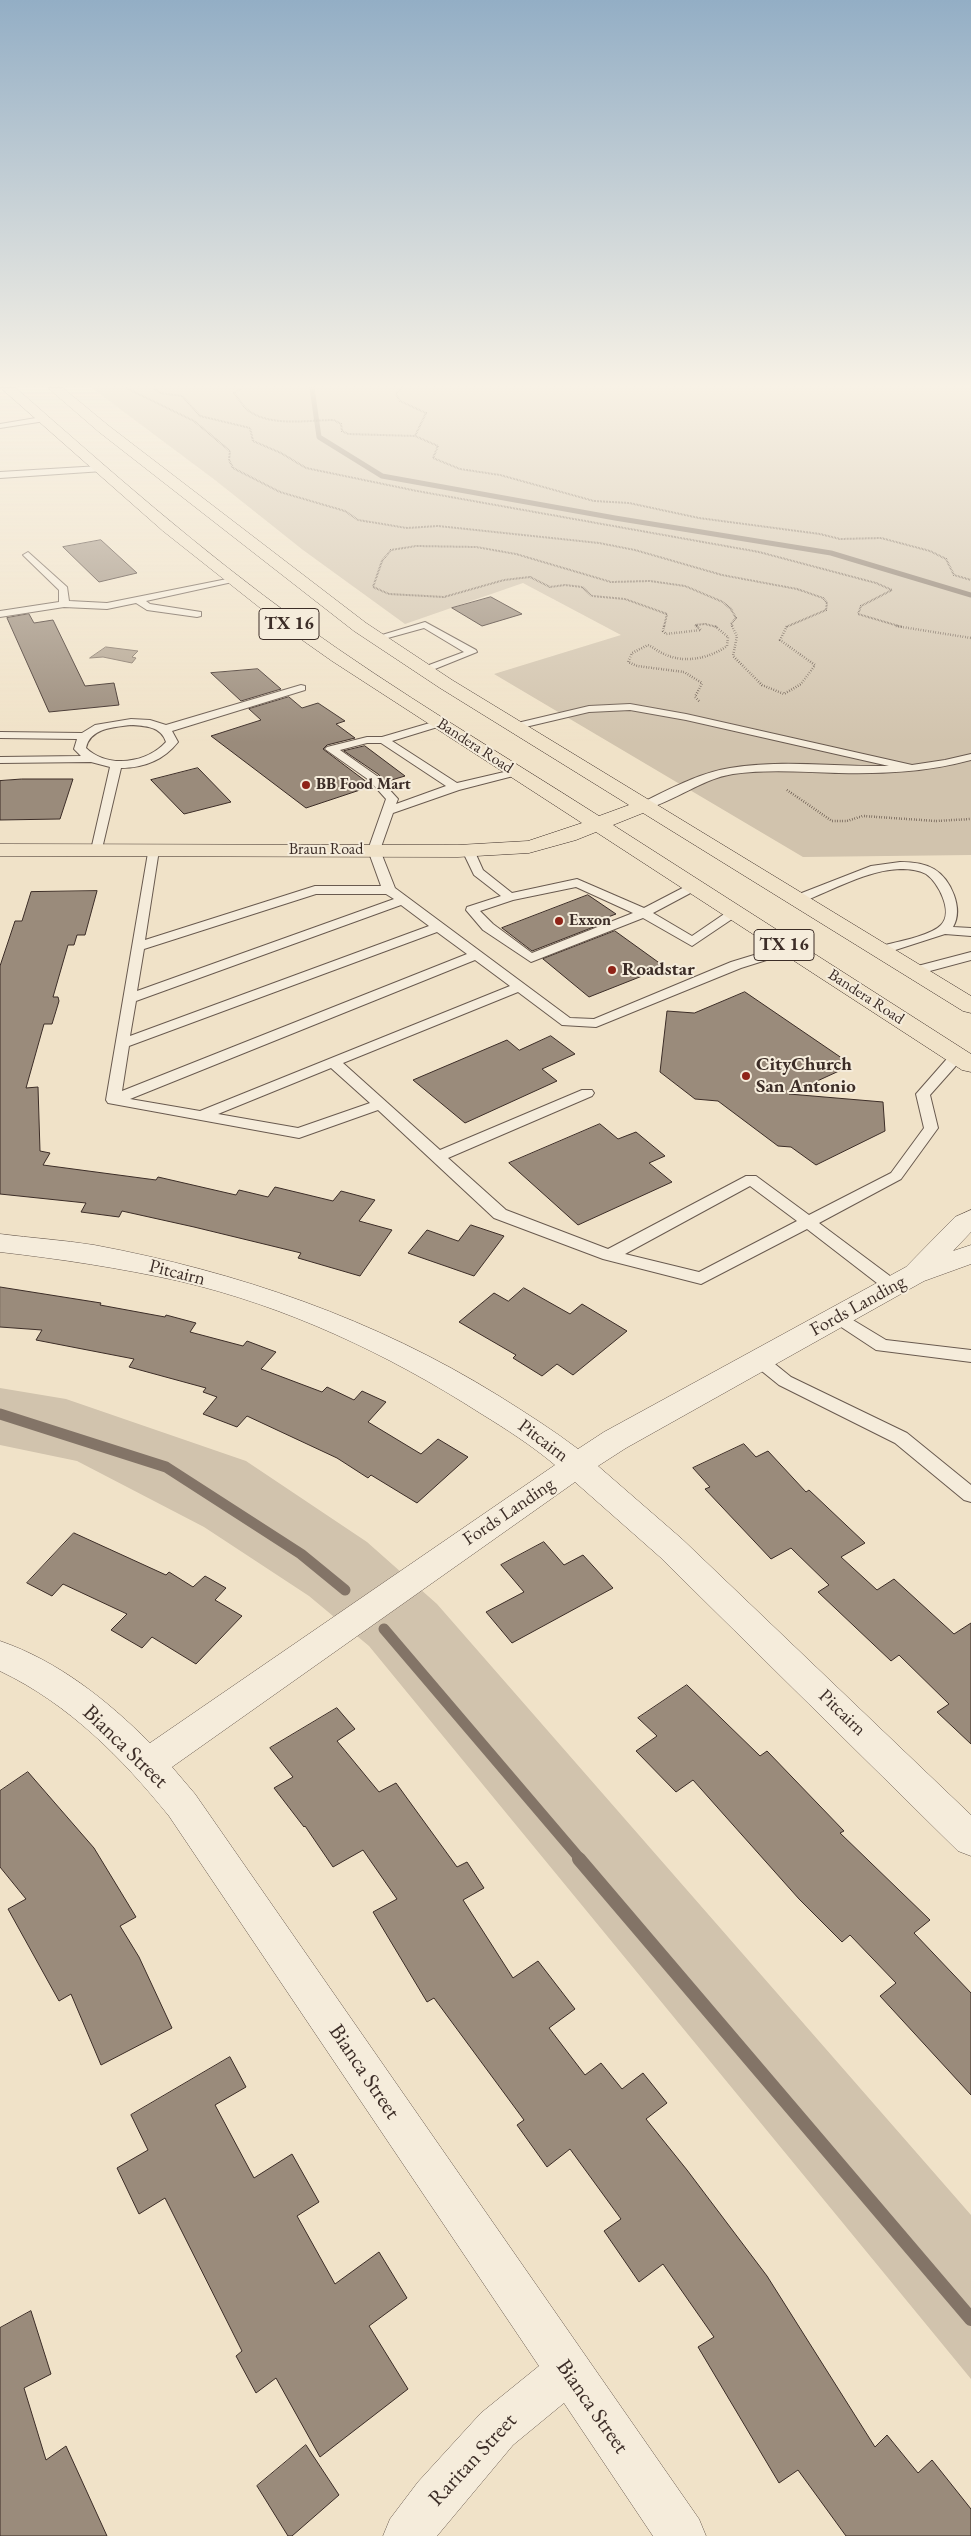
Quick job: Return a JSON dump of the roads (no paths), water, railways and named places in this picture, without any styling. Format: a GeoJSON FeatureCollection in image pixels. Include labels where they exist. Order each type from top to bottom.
{"type":"FeatureCollection","features":[{"type":"Feature","properties":{"kind":"main road","name":"Bandera Road"},"geometry":{"type":"LineString","coordinates":[[144,506],[274,613],[964,1060]]}},
{"type":"Feature","properties":{"kind":"main road","name":"Bandera Road"},"geometry":{"type":"LineString","coordinates":[[205,506],[377,638],[425,670],[971,1006]]}},
{"type":"Feature","properties":{"kind":"main road","name":"Braun Road"},"geometry":{"type":"LineString","coordinates":[[0,850],[468,850],[529,847],[569,836],[645,805]]}},
{"type":"Feature","properties":{"kind":"street","name":"Fords Landing"},"geometry":{"type":"LineString","coordinates":[[903,1280],[964,1223],[971,1219]]}},
{"type":"Feature","properties":{"kind":"street","name":"Pitcairn"},"geometry":{"type":"LineString","coordinates":[[0,1243],[92,1254],[183,1273],[272,1299],[341,1326],[443,1375],[524,1425],[613,1495],[671,1548],[971,1839]]}},
{"type":"Feature","properties":{"kind":"street","name":"Fords Landing"},"geometry":{"type":"LineString","coordinates":[[149,1763],[541,1489],[615,1440],[903,1280],[971,1254]]}},
{"type":"Feature","properties":{"kind":"street","name":"Bianca Street"},"geometry":{"type":"LineString","coordinates":[[0,1654],[62,1689],[106,1722],[149,1763],[182,1805],[682,2536]]}},
{"type":"Feature","properties":{"kind":"street","name":"Raritan Street"},"geometry":{"type":"LineString","coordinates":[[407,2536],[435,2499],[497,2428],[568,2371]]}},
{"type":"Feature","properties":{"kind":"lane"},"geometry":{"type":"LineString","coordinates":[[28,555],[64,589],[64,604]]}},
{"type":"Feature","properties":{"kind":"lane"},"geometry":{"type":"LineString","coordinates":[[82,605],[88,601],[228,577]]}},
{"type":"Feature","properties":{"kind":"lane"},"geometry":{"type":"LineString","coordinates":[[0,614],[21,609],[64,604],[89,607],[139,601],[228,577]]}},
{"type":"Feature","properties":{"kind":"lane"},"geometry":{"type":"LineString","coordinates":[[130,593],[147,606],[197,614]]}},
{"type":"Feature","properties":{"kind":"lane"},"geometry":{"type":"LineString","coordinates":[[377,638],[425,625],[472,652],[425,670]]}},
{"type":"Feature","properties":{"kind":"lane"},"geometry":{"type":"LineString","coordinates":[[166,729],[301,688]]}},
{"type":"Feature","properties":{"kind":"lane"},"geometry":{"type":"LineString","coordinates":[[516,726],[589,709],[630,707],[911,768]]}},
{"type":"Feature","properties":{"kind":"lane"},"geometry":{"type":"LineString","coordinates":[[0,735],[84,736],[103,726],[144,722],[166,729],[171,735],[172,742],[168,749],[146,760],[116,764],[91,759],[0,760]]}},
{"type":"Feature","properties":{"kind":"lane"},"geometry":{"type":"LineString","coordinates":[[389,890],[374,850],[392,799],[373,778],[331,749],[367,740],[383,740],[440,722]]}},
{"type":"Feature","properties":{"kind":"lane"},"geometry":{"type":"LineString","coordinates":[[84,736],[80,742],[80,749],[91,759]]}},
{"type":"Feature","properties":{"kind":"lane"},"geometry":{"type":"LineString","coordinates":[[383,740],[455,787]]}},
{"type":"Feature","properties":{"kind":"lane"},"geometry":{"type":"LineString","coordinates":[[645,805],[703,778],[727,771],[780,768],[911,768],[938,765],[971,757]]}},
{"type":"Feature","properties":{"kind":"lane"},"geometry":{"type":"LineString","coordinates":[[97,850],[116,764]]}},
{"type":"Feature","properties":{"kind":"lane"},"geometry":{"type":"LineString","coordinates":[[387,811],[455,787],[517,772]]}},
{"type":"Feature","properties":{"kind":"lane"},"geometry":{"type":"LineString","coordinates":[[113,1100],[153,850]]}},
{"type":"Feature","properties":{"kind":"lane"},"geometry":{"type":"LineString","coordinates":[[468,850],[478,872],[510,897]]}},
{"type":"Feature","properties":{"kind":"lane"},"geometry":{"type":"LineString","coordinates":[[798,899],[876,869],[910,866],[925,869],[937,875],[953,910],[952,921],[944,930]]}},
{"type":"Feature","properties":{"kind":"lane"},"geometry":{"type":"LineString","coordinates":[[694,886],[644,913],[531,958],[488,927],[472,910],[510,897],[577,883],[644,913],[692,942],[735,913]]}},
{"type":"Feature","properties":{"kind":"lane"},"geometry":{"type":"LineString","coordinates":[[138,947],[315,890],[389,890],[566,1022],[596,1023],[736,965],[790,948]]}},
{"type":"Feature","properties":{"kind":"lane"},"geometry":{"type":"LineString","coordinates":[[130,998],[404,900]]}},
{"type":"Feature","properties":{"kind":"lane"},"geometry":{"type":"LineString","coordinates":[[122,1044],[439,927]]}},
{"type":"Feature","properties":{"kind":"lane"},"geometry":{"type":"LineString","coordinates":[[881,950],[944,930],[971,932]]}},
{"type":"Feature","properties":{"kind":"lane"},"geometry":{"type":"LineString","coordinates":[[113,1100],[477,955]]}},
{"type":"Feature","properties":{"kind":"lane"},"geometry":{"type":"LineString","coordinates":[[915,971],[971,956]]}},
{"type":"Feature","properties":{"kind":"lane"},"geometry":{"type":"LineString","coordinates":[[200,1116],[520,987]]}},
{"type":"Feature","properties":{"kind":"lane"},"geometry":{"type":"LineString","coordinates":[[333,1062],[500,1214],[609,1255],[701,1278],[896,1176],[931,1128],[923,1094],[964,1060]]}},
{"type":"Feature","properties":{"kind":"lane"},"geometry":{"type":"LineString","coordinates":[[437,1157],[587,1093]]}},
{"type":"Feature","properties":{"kind":"lane"},"geometry":{"type":"LineString","coordinates":[[113,1100],[298,1133],[380,1104]]}},
{"type":"Feature","properties":{"kind":"lane"},"geometry":{"type":"LineString","coordinates":[[609,1255],[752,1179],[808,1222],[903,1280]]}},
{"type":"Feature","properties":{"kind":"lane"},"geometry":{"type":"LineString","coordinates":[[838,1317],[882,1346],[971,1356]]}},
{"type":"Feature","properties":{"kind":"lane"},"geometry":{"type":"LineString","coordinates":[[759,1360],[785,1381],[901,1438],[971,1495]]}},
{"type":"Feature","properties":{"kind":"waterway"},"geometry":{"type":"LineString","coordinates":[[550,506],[831,553],[971,595]]}},
{"type":"Feature","properties":{"kind":"waterway"},"geometry":{"type":"LineString","coordinates":[[0,1414],[166,1467],[301,1554],[345,1590]]}},
{"type":"Feature","properties":{"kind":"waterway"},"geometry":{"type":"LineString","coordinates":[[384,1629],[581,1860]]}},
{"type":"Feature","properties":{"kind":"waterway"},"geometry":{"type":"LineString","coordinates":[[579,1859],[971,2319]]}},
{"type":"Feature","properties":{"kind":"place","name":"BB Food Mart"},"geometry":{"type":"Point","coordinates":[306,785]}},
{"type":"Feature","properties":{"kind":"place","name":"Exxon"},"geometry":{"type":"Point","coordinates":[559,921]}},
{"type":"Feature","properties":{"kind":"place","name":"Roadstar"},"geometry":{"type":"Point","coordinates":[612,970]}},
{"type":"Feature","properties":{"kind":"place","name":"CityChurch San Antonio"},"geometry":{"type":"Point","coordinates":[746,1076]}}]}
